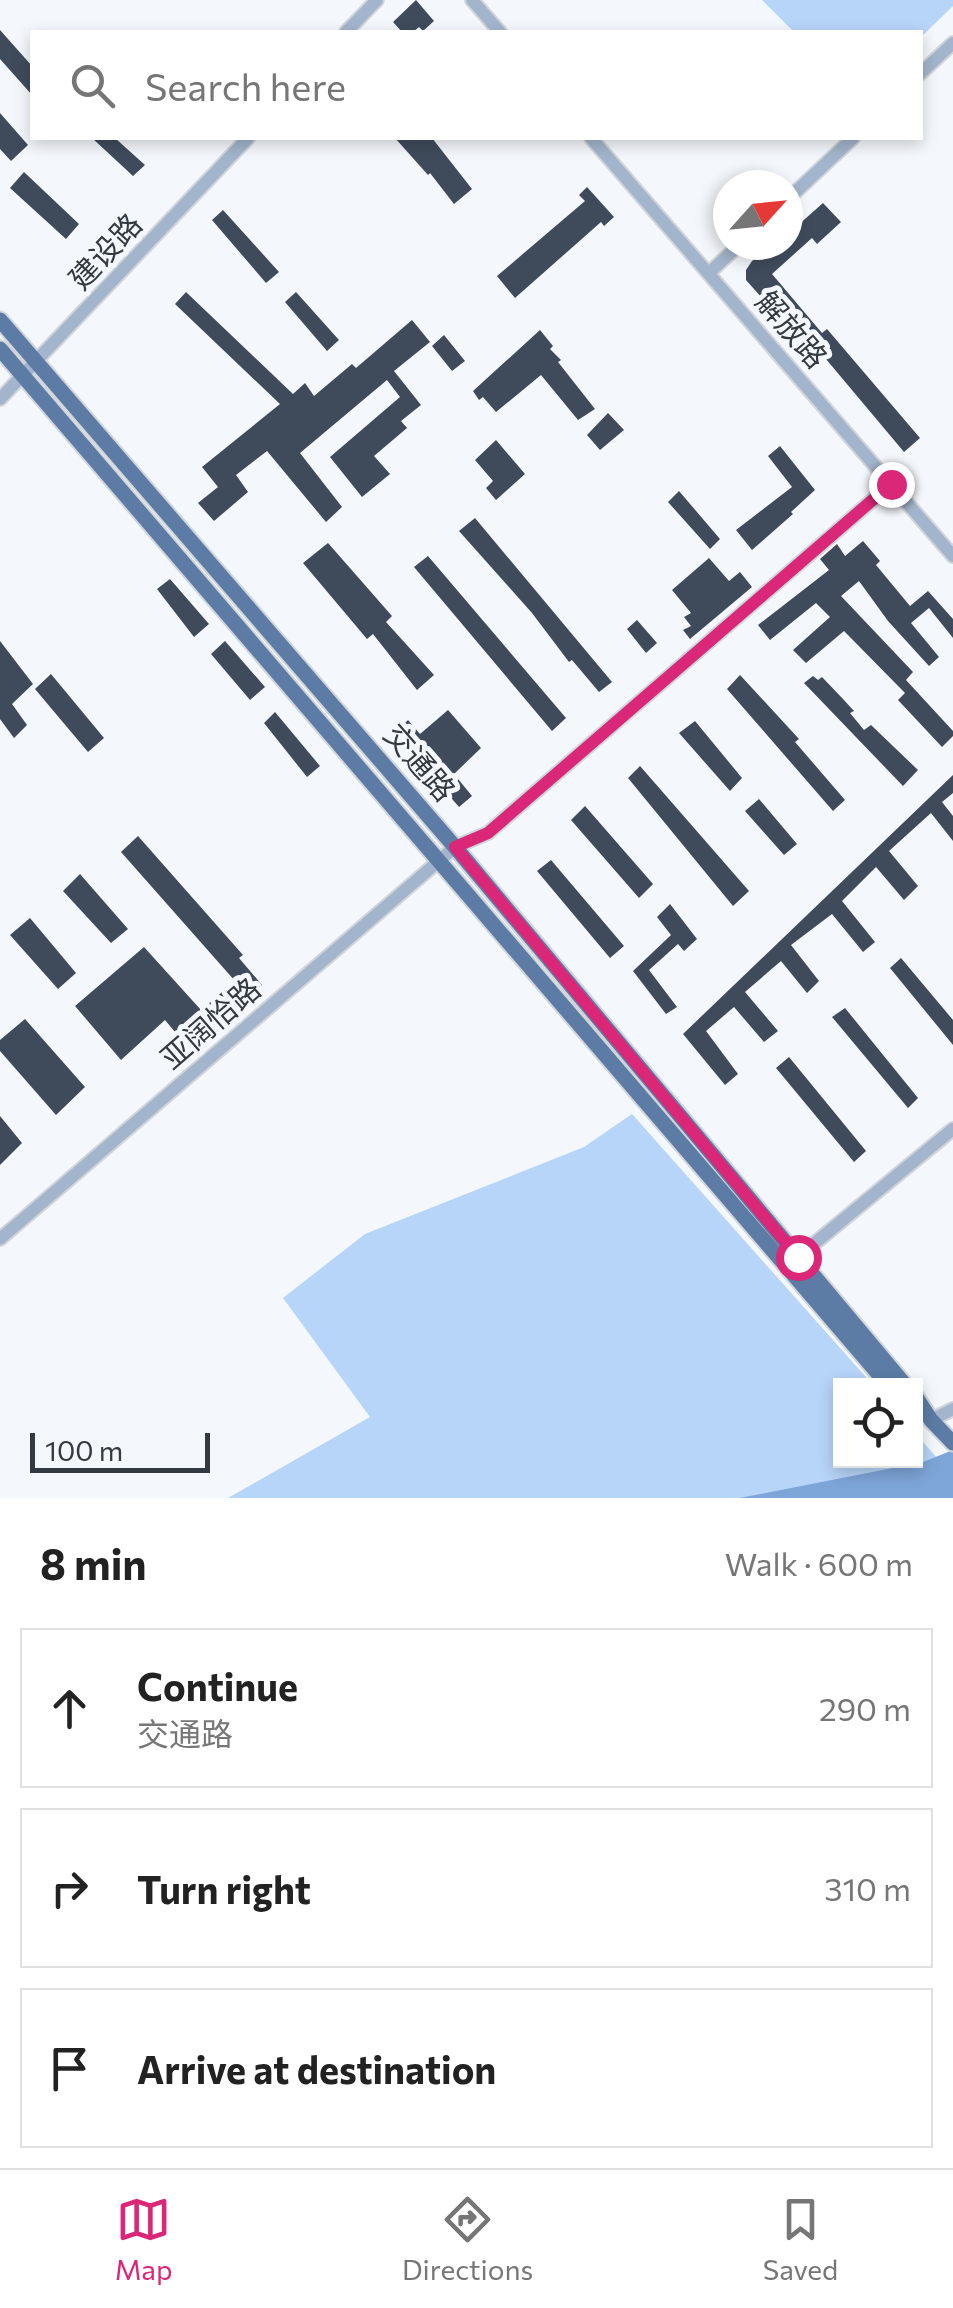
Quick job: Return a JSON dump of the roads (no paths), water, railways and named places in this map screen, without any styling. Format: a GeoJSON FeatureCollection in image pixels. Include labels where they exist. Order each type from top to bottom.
{"type":"FeatureCollection","features":[{"type":"Feature","properties":{"kind":"main road","name":"交通路"},"geometry":{"type":"LineString","coordinates":[[0,320],[455,847],[899,1378]]}},
{"type":"Feature","properties":{"kind":"main road"},"geometry":{"type":"LineString","coordinates":[[0,349],[882,1378]]}},
{"type":"Feature","properties":{"kind":"main road"},"geometry":{"type":"LineString","coordinates":[[929,1422],[953,1443]]}},
{"type":"Feature","properties":{"kind":"street"},"geometry":{"type":"LineString","coordinates":[[348,30],[377,0]]}},
{"type":"Feature","properties":{"kind":"street"},"geometry":{"type":"LineString","coordinates":[[472,0],[498,30]]}},
{"type":"Feature","properties":{"kind":"street"},"geometry":{"type":"LineString","coordinates":[[923,71],[953,43]]}},
{"type":"Feature","properties":{"kind":"street","name":"建设路"},"geometry":{"type":"LineString","coordinates":[[0,399],[246,140]]}},
{"type":"Feature","properties":{"kind":"street","name":"解放路"},"geometry":{"type":"LineString","coordinates":[[594,140],[953,556]]}},
{"type":"Feature","properties":{"kind":"street"},"geometry":{"type":"LineString","coordinates":[[803,185],[851,140]]}},
{"type":"Feature","properties":{"kind":"street"},"geometry":{"type":"LineString","coordinates":[[710,273],[724,260]]}},
{"type":"Feature","properties":{"kind":"street","name":"亚阔恰路"},"geometry":{"type":"LineString","coordinates":[[0,1238],[455,847],[488,833],[891,484]]}},
{"type":"Feature","properties":{"kind":"street"},"geometry":{"type":"LineString","coordinates":[[798,1257],[953,1129]]}},
{"type":"Feature","properties":{"kind":"street"},"geometry":{"type":"LineString","coordinates":[[929,1422],[953,1409]]}}]}
